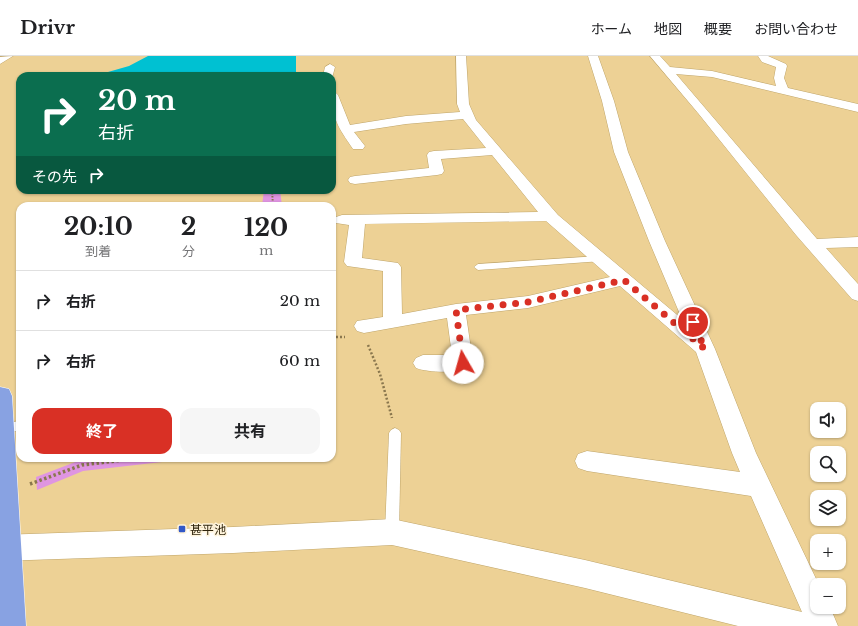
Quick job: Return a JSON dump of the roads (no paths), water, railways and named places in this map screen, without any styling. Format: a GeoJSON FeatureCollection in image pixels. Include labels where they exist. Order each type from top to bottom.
{"type":"FeatureCollection","features":[{"type":"Feature","properties":{"kind":"highway"},"geometry":{"type":"LineString","coordinates":[[0,396],[11,427],[3,494],[3,548],[9,626]]}},
{"type":"Feature","properties":{"kind":"street"},"geometry":{"type":"LineString","coordinates":[[0,61],[8,56]]}},
{"type":"Feature","properties":{"kind":"street"},"geometry":{"type":"LineString","coordinates":[[461,56],[463,104],[470,121],[550,216],[705,349]]}},
{"type":"Feature","properties":{"kind":"street"},"geometry":{"type":"LineString","coordinates":[[593,56],[608,101],[621,152],[657,241],[705,349],[744,453],[824,626]]}},
{"type":"Feature","properties":{"kind":"street"},"geometry":{"type":"LineString","coordinates":[[655,56],[802,232],[858,295]]}},
{"type":"Feature","properties":{"kind":"street"},"geometry":{"type":"LineString","coordinates":[[763,56],[766,60],[782,66],[779,78],[783,90]]}},
{"type":"Feature","properties":{"kind":"street"},"geometry":{"type":"LineString","coordinates":[[668,70],[712,74],[858,108]]}},
{"type":"Feature","properties":{"kind":"street"},"geometry":{"type":"LineString","coordinates":[[336,105],[346,129],[358,146]]}},
{"type":"Feature","properties":{"kind":"street"},"geometry":{"type":"LineString","coordinates":[[346,129],[406,120],[467,115]]}},
{"type":"Feature","properties":{"kind":"street"},"geometry":{"type":"LineString","coordinates":[[355,180],[437,171],[434,154],[495,151]]}},
{"type":"Feature","properties":{"kind":"street"},"geometry":{"type":"LineString","coordinates":[[393,322],[392,267],[352,262],[350,220],[550,216]]}},
{"type":"Feature","properties":{"kind":"street"},"geometry":{"type":"LineString","coordinates":[[813,244],[858,242]]}},
{"type":"Feature","properties":{"kind":"street"},"geometry":{"type":"LineString","coordinates":[[365,334],[393,322],[456,310],[528,302],[624,280]]}},
{"type":"Feature","properties":{"kind":"street"},"geometry":{"type":"LineString","coordinates":[[423,363],[463,363],[456,310]]}},
{"type":"Feature","properties":{"kind":"street"},"geometry":{"type":"LineString","coordinates":[[588,461],[759,486]]}},
{"type":"Feature","properties":{"kind":"street"},"geometry":{"type":"LineString","coordinates":[[3,548],[233,540],[392,532],[584,574],[799,626]]}},
{"type":"Feature","properties":{"kind":"lane"},"geometry":{"type":"LineString","coordinates":[[478,267],[599,259]]}},
{"type":"Feature","properties":{"kind":"lane"},"geometry":{"type":"LineString","coordinates":[[392,532],[395,433]]}},
{"type":"Feature","properties":{"kind":"water"},"geometry":{"type":"Polygon","coordinates":[[[148,56],[296,56],[296,72],[108,72],[129,66],[148,56]]]}},
{"type":"Feature","properties":{"kind":"place","name":"甚平池"},"geometry":{"type":"Point","coordinates":[182,529]}}]}
